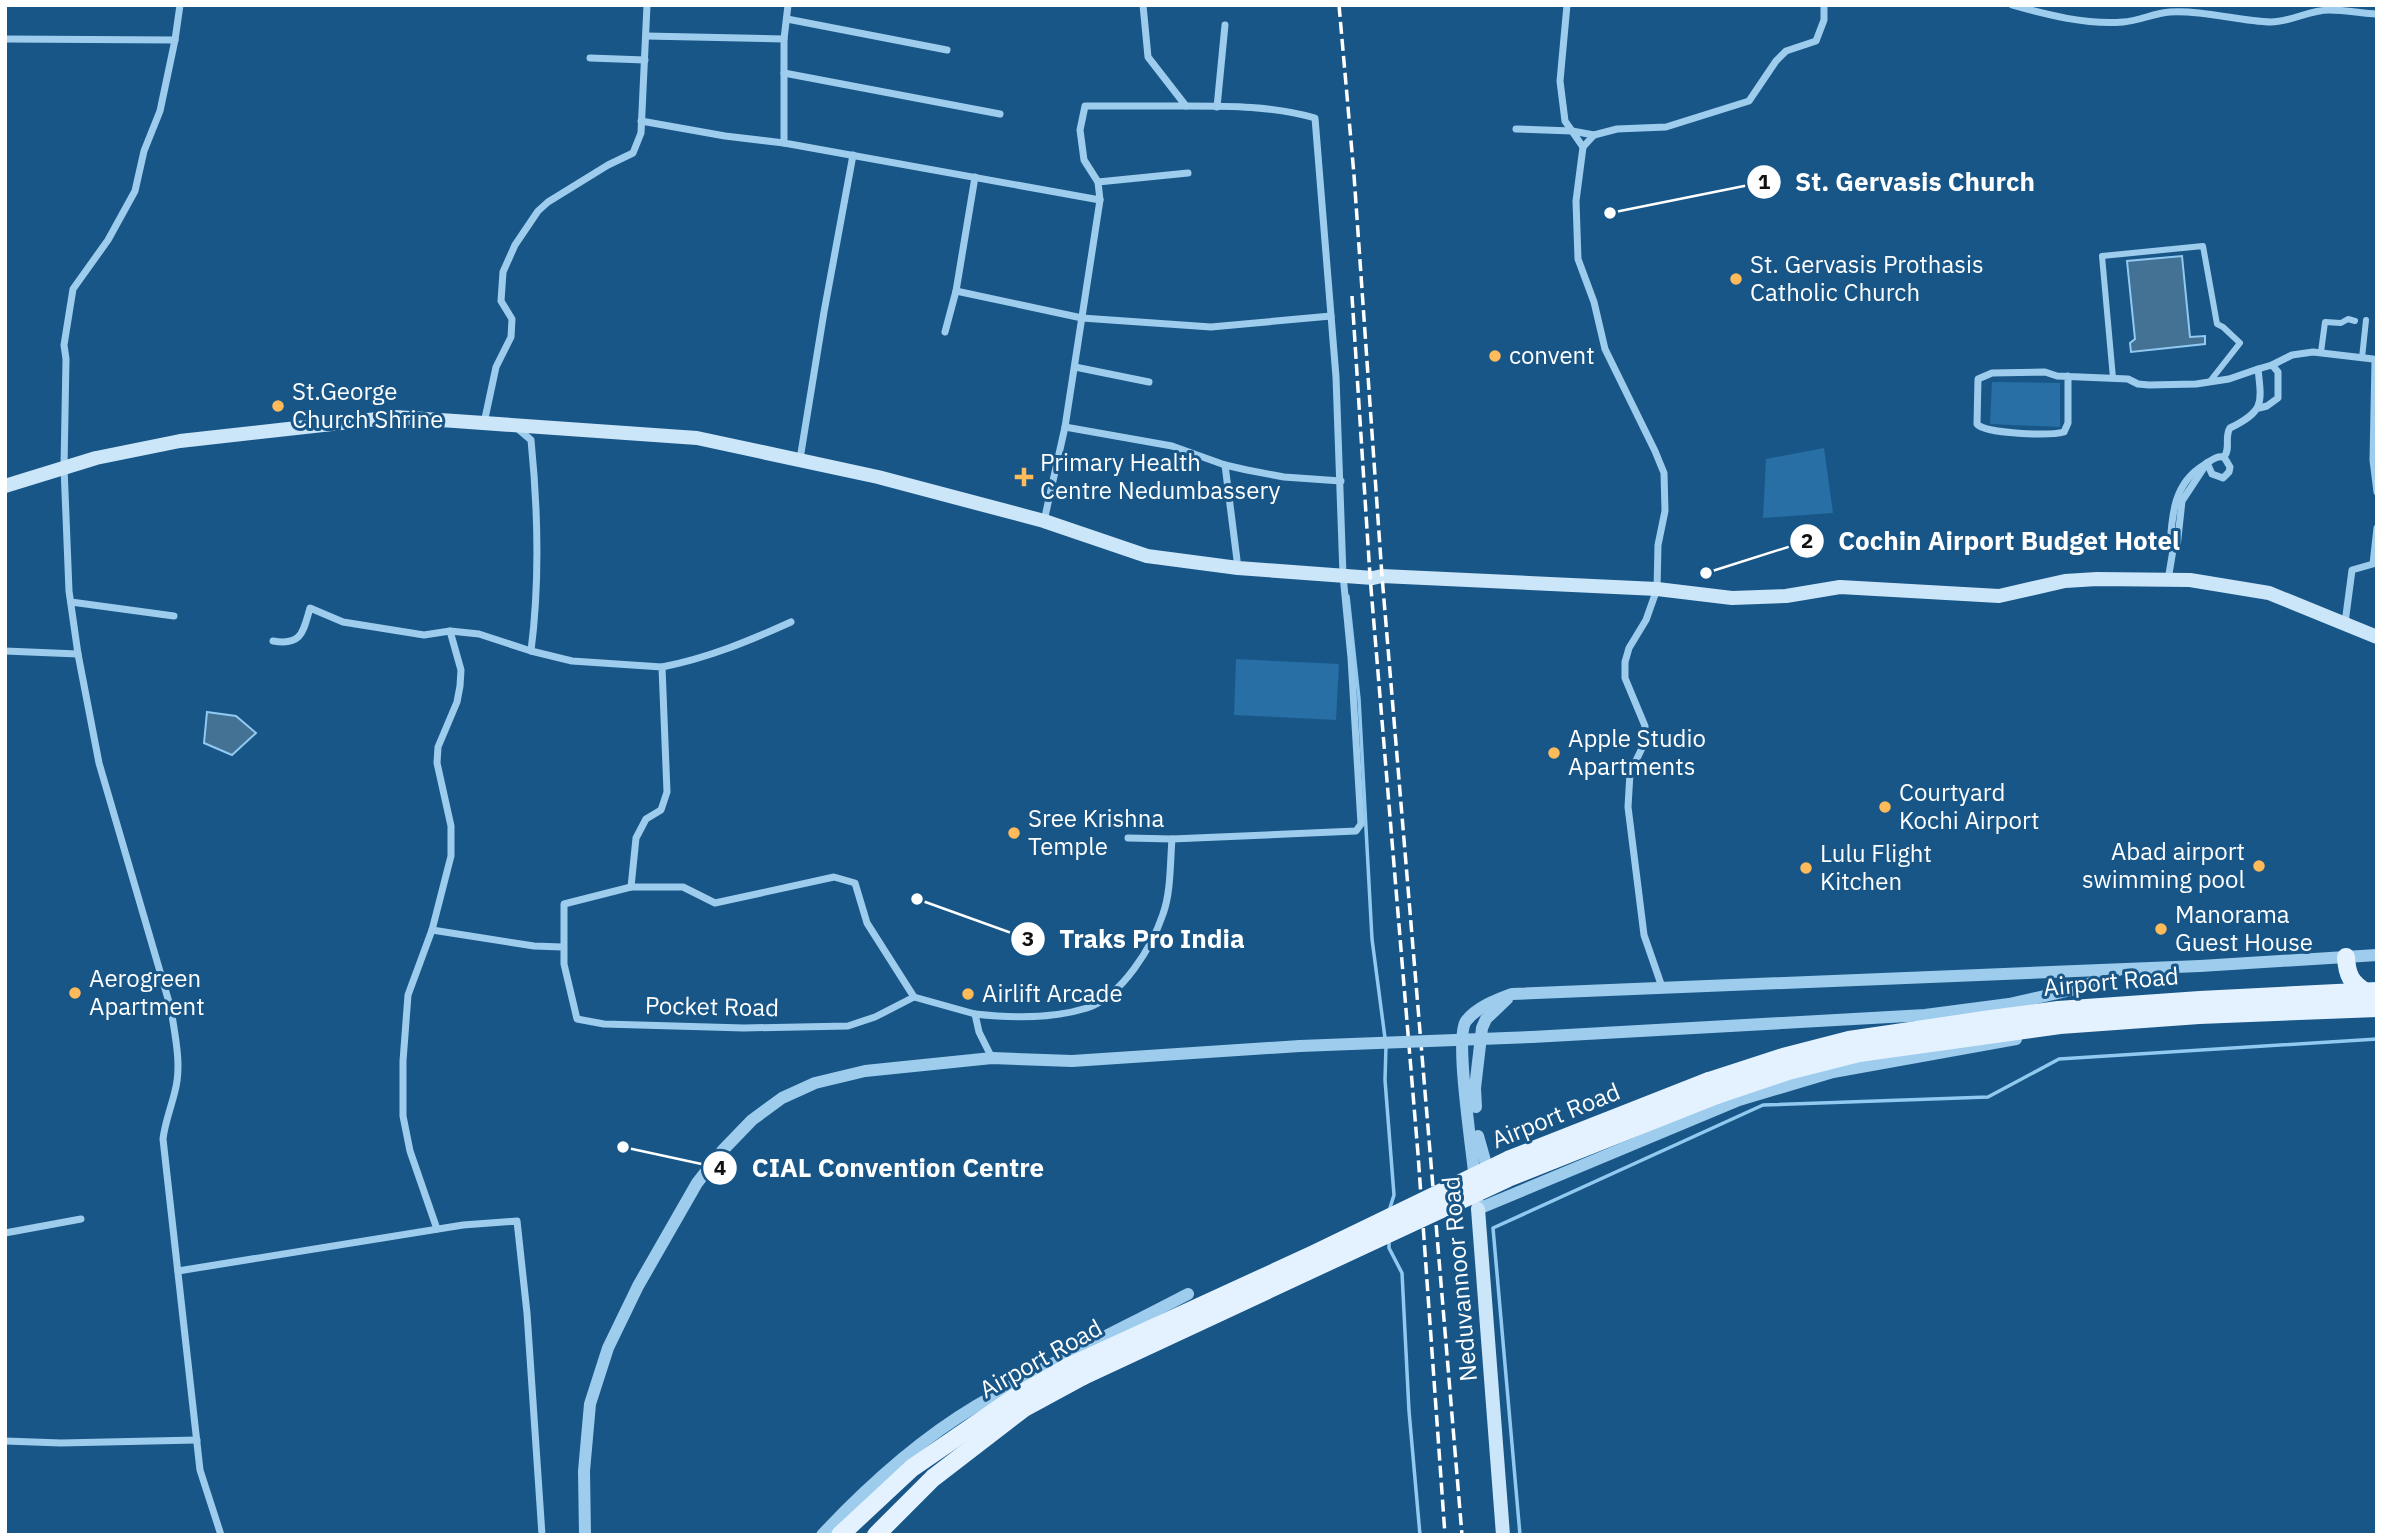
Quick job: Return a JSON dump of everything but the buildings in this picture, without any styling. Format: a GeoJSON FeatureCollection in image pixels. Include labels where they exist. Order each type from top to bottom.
{"type":"FeatureCollection","features":[{"type":"Feature","properties":{"kind":"main road"},"geometry":{"type":"LineString","coordinates":[[5,486],[64,467],[180,441],[396,417],[697,438],[877,477],[1044,521],[1147,556],[1238,568],[1657,589],[1732,598],[1786,596],[1840,587],[1999,596],[2065,581],[2168,580],[2215,583],[2269,593],[2377,637]]}},
{"type":"Feature","properties":{"kind":"main road"},"geometry":{"type":"LineString","coordinates":[[2346,957],[2348,975],[2352,982],[2372,992]]}},
{"type":"Feature","properties":{"kind":"main road","name":"Airport Road"},"geometry":{"type":"LineString","coordinates":[[840,1535],[912,1468],[1017,1396],[1508,1178],[1717,1095],[1788,1071],[2058,1010],[2187,1000],[2372,992]]}},
{"type":"Feature","properties":{"kind":"main road","name":"Airport Road"},"geometry":{"type":"LineString","coordinates":[[1991,1027],[2377,1008]]}},
{"type":"Feature","properties":{"kind":"main road","name":"Neduvannoor Road"},"geometry":{"type":"LineString","coordinates":[[1478,1209],[1503,1535]]}},
{"type":"Feature","properties":{"kind":"main road","name":"Airport Road"},"geometry":{"type":"LineString","coordinates":[[876,1535],[943,1470],[1076,1371]]}},
{"type":"Feature","properties":{"kind":"street"},"geometry":{"type":"LineString","coordinates":[[180,5],[160,111],[144,151],[135,191],[108,240],[73,289],[64,345],[64,467],[71,602],[99,763],[170,1009],[177,1049],[176,1090],[164,1126],[163,1139],[200,1470],[221,1535]]}},
{"type":"Feature","properties":{"kind":"street"},"geometry":{"type":"LineString","coordinates":[[484,423],[496,367],[511,337],[512,319],[501,301],[503,272],[515,245],[538,211],[548,202],[633,153],[641,132],[648,5]]}},
{"type":"Feature","properties":{"kind":"street"},"geometry":{"type":"LineString","coordinates":[[784,143],[783,73],[788,5]]}},
{"type":"Feature","properties":{"kind":"street"},"geometry":{"type":"LineString","coordinates":[[1143,5],[1148,57],[1186,106]]}},
{"type":"Feature","properties":{"kind":"street"},"geometry":{"type":"LineString","coordinates":[[1567,5],[1560,81],[1565,121],[1583,147]]}},
{"type":"Feature","properties":{"kind":"street"},"geometry":{"type":"LineString","coordinates":[[1516,129],[1572,131],[1594,135],[1617,129],[1666,127],[1749,101],[1786,51],[1816,41],[1824,20],[1824,5]]}},
{"type":"Feature","properties":{"kind":"street"},"geometry":{"type":"LineString","coordinates":[[2012,5],[2090,21],[2124,23],[2168,12],[2269,22],[2280,22],[2306,13],[2328,10],[2377,14]]}},
{"type":"Feature","properties":{"kind":"street"},"geometry":{"type":"LineString","coordinates":[[787,19],[947,50]]}},
{"type":"Feature","properties":{"kind":"street"},"geometry":{"type":"LineString","coordinates":[[1217,107],[1225,25]]}},
{"type":"Feature","properties":{"kind":"street"},"geometry":{"type":"LineString","coordinates":[[646,36],[785,39]]}},
{"type":"Feature","properties":{"kind":"street"},"geometry":{"type":"LineString","coordinates":[[5,38],[175,40]]}},
{"type":"Feature","properties":{"kind":"street"},"geometry":{"type":"LineString","coordinates":[[590,58],[645,60]]}},
{"type":"Feature","properties":{"kind":"street"},"geometry":{"type":"LineString","coordinates":[[783,73],[1000,114]]}},
{"type":"Feature","properties":{"kind":"street"},"geometry":{"type":"LineString","coordinates":[[1044,521],[1065,427],[1100,200],[1098,182],[1084,160],[1080,130],[1085,106],[1217,107],[1288,111],[1315,118],[1331,316],[1341,481],[1343,575],[1361,824],[1356,831],[1172,839],[1128,838]]}},
{"type":"Feature","properties":{"kind":"street"},"geometry":{"type":"LineString","coordinates":[[641,121],[784,143],[1100,200]]}},
{"type":"Feature","properties":{"kind":"street"},"geometry":{"type":"LineString","coordinates":[[1594,135],[1583,147],[1576,201],[1578,259],[1594,302],[1605,348],[1664,473],[1665,511],[1658,545],[1657,589],[1646,620],[1629,648],[1625,663],[1625,678],[1645,726],[1644,744],[1630,774],[1628,807],[1644,935],[1662,987]]}},
{"type":"Feature","properties":{"kind":"street"},"geometry":{"type":"LineString","coordinates":[[800,459],[853,155]]}},
{"type":"Feature","properties":{"kind":"street"},"geometry":{"type":"LineString","coordinates":[[1098,182],[1188,173]]}},
{"type":"Feature","properties":{"kind":"street"},"geometry":{"type":"LineString","coordinates":[[945,332],[956,291],[975,177]]}},
{"type":"Feature","properties":{"kind":"street"},"geometry":{"type":"LineString","coordinates":[[2113,378],[2102,256],[2203,246],[2217,324],[2240,343],[2211,380]]}},
{"type":"Feature","properties":{"kind":"street"},"geometry":{"type":"LineString","coordinates":[[956,291],[1082,317],[1211,327],[1331,316]]}},
{"type":"Feature","properties":{"kind":"street"},"geometry":{"type":"LineString","coordinates":[[2321,352],[2325,322],[2341,323],[2348,319],[2355,321]]}},
{"type":"Feature","properties":{"kind":"street"},"geometry":{"type":"LineString","coordinates":[[2362,358],[2366,320]]}},
{"type":"Feature","properties":{"kind":"street"},"geometry":{"type":"LineString","coordinates":[[2068,376],[2068,423],[2064,432],[2000,432],[1985,430],[1977,424],[1978,379],[1992,373],[2023,371],[2045,372],[2057,376],[2068,376],[2129,379],[2144,386],[2196,384],[2229,379],[2272,365],[2292,355],[2321,352],[2373,359],[2373,460],[2377,492]]}},
{"type":"Feature","properties":{"kind":"street"},"geometry":{"type":"LineString","coordinates":[[2259,408],[2278,398],[2278,372],[2272,365]]}},
{"type":"Feature","properties":{"kind":"street"},"geometry":{"type":"LineString","coordinates":[[1075,367],[1149,382]]}},
{"type":"Feature","properties":{"kind":"street"},"geometry":{"type":"LineString","coordinates":[[2224,457],[2227,454],[2230,428],[2255,414],[2259,408],[2258,369]]}},
{"type":"Feature","properties":{"kind":"street"},"geometry":{"type":"LineString","coordinates":[[513,425],[531,440],[537,495],[537,611],[531,651]]}},
{"type":"Feature","properties":{"kind":"street"},"geometry":{"type":"LineString","coordinates":[[1065,427],[1172,446],[1225,465],[1284,477],[1341,481]]}},
{"type":"Feature","properties":{"kind":"street"},"geometry":{"type":"LineString","coordinates":[[2168,580],[2173,550],[2170,545],[2172,513],[2177,496],[2193,472],[2216,457],[2224,457]]}},
{"type":"Feature","properties":{"kind":"street"},"geometry":{"type":"LineString","coordinates":[[2207,463],[2212,474],[2223,478],[2230,467],[2224,457]]}},
{"type":"Feature","properties":{"kind":"street"},"geometry":{"type":"LineString","coordinates":[[1225,465],[1238,568]]}},
{"type":"Feature","properties":{"kind":"street"},"geometry":{"type":"LineString","coordinates":[[2345,623],[2352,570],[2373,564],[2377,528]]}},
{"type":"Feature","properties":{"kind":"street"},"geometry":{"type":"LineString","coordinates":[[71,602],[174,616]]}},
{"type":"Feature","properties":{"kind":"street"},"geometry":{"type":"LineString","coordinates":[[273,641],[293,642],[298,639],[310,608],[343,622],[424,635],[450,631],[479,634],[572,661],[662,667],[696,660],[791,622]]}},
{"type":"Feature","properties":{"kind":"street"},"geometry":{"type":"LineString","coordinates":[[437,1229],[410,1150],[403,1116],[403,1061],[408,995],[432,930],[451,856],[451,826],[437,763],[438,747],[457,702],[460,686],[461,670],[450,631]]}},
{"type":"Feature","properties":{"kind":"street"},"geometry":{"type":"LineString","coordinates":[[5,651],[78,654]]}},
{"type":"Feature","properties":{"kind":"street"},"geometry":{"type":"LineString","coordinates":[[662,667],[667,792],[661,810],[646,819],[636,838],[631,887],[683,887],[715,903],[834,877],[855,883],[867,923],[914,997],[975,1014],[1008,1017],[1055,1014],[1089,1007],[1121,985],[1145,954],[1164,913],[1172,839]]}},
{"type":"Feature","properties":{"kind":"street","name":"Pocket Road"},"geometry":{"type":"LineString","coordinates":[[631,887],[564,904],[562,947],[567,983],[577,1019],[604,1024],[787,1029],[848,1026],[875,1017],[914,997]]}},
{"type":"Feature","properties":{"kind":"street"},"geometry":{"type":"LineString","coordinates":[[432,930],[534,946],[562,947]]}},
{"type":"Feature","properties":{"kind":"street"},"geometry":{"type":"LineString","coordinates":[[1496,1201],[1480,1146],[1471,1088],[1482,1028],[1486,1020],[1512,994],[2200,966],[2377,955]]}},
{"type":"Feature","properties":{"kind":"street"},"geometry":{"type":"LineString","coordinates":[[585,1535],[584,1471],[590,1404],[608,1348],[638,1286],[697,1183],[723,1150],[752,1120],[782,1098],[815,1083],[865,1072],[992,1058],[1072,1061],[1300,1046],[1532,1038],[1925,1015],[2009,1004],[2075,989],[2121,968]]}},
{"type":"Feature","properties":{"kind":"street","name":"Neduvannoor Road"},"geometry":{"type":"LineString","coordinates":[[1478,1209],[1471,1088],[1461,1052],[1462,1029],[1466,1021],[1490,1003],[1512,994]]}},
{"type":"Feature","properties":{"kind":"street"},"geometry":{"type":"LineString","coordinates":[[975,1014],[979,1032],[992,1058]]}},
{"type":"Feature","properties":{"kind":"street"},"geometry":{"type":"LineString","coordinates":[[1478,1209],[1739,1100],[1833,1072],[2102,1022]]}},
{"type":"Feature","properties":{"kind":"street"},"geometry":{"type":"LineString","coordinates":[[5,1233],[81,1219]]}},
{"type":"Feature","properties":{"kind":"street"},"geometry":{"type":"LineString","coordinates":[[178,1272],[437,1229],[517,1221],[527,1313],[542,1535]]}},
{"type":"Feature","properties":{"kind":"street"},"geometry":{"type":"LineString","coordinates":[[822,1535],[900,1459],[976,1406],[1188,1294]]}},
{"type":"Feature","properties":{"kind":"street"},"geometry":{"type":"LineString","coordinates":[[5,1441],[81,1443],[197,1440]]}},
{"type":"Feature","properties":{"kind":"shaded area"},"geometry":{"type":"Polygon","coordinates":[[[2182,256],[2190,337],[2205,336],[2205,344],[2131,352],[2130,343],[2135,339],[2127,261],[2182,256]]]}},
{"type":"Feature","properties":{"kind":"shaded area"},"geometry":{"type":"Polygon","coordinates":[[[1992,382],[2060,383],[2060,427],[1990,424],[1992,382]]]}},
{"type":"Feature","properties":{"kind":"shaded area"},"geometry":{"type":"Polygon","coordinates":[[[1824,448],[1833,513],[1763,518],[1766,459],[1824,448]]]}},
{"type":"Feature","properties":{"kind":"shaded area"},"geometry":{"type":"Polygon","coordinates":[[[1236,659],[1339,664],[1336,720],[1234,715],[1236,659]]]}},
{"type":"Feature","properties":{"kind":"shaded area"},"geometry":{"type":"Polygon","coordinates":[[[207,712],[236,716],[256,733],[232,755],[204,743],[207,712]]]}},
{"type":"Feature","properties":{"kind":"waterway"},"geometry":{"type":"LineString","coordinates":[[1348,596],[1359,699],[1372,939],[1385,1038]]}},
{"type":"Feature","properties":{"kind":"waterway"},"geometry":{"type":"LineString","coordinates":[[1520,1535],[1493,1228],[1763,1105],[1988,1097],[2059,1059],[2377,1039]]}},
{"type":"Feature","properties":{"kind":"waterway"},"geometry":{"type":"LineString","coordinates":[[1386,1046],[1385,1080],[1394,1195],[1389,1211]]}},
{"type":"Feature","properties":{"kind":"waterway"},"geometry":{"type":"LineString","coordinates":[[1389,1240],[1389,1248],[1402,1273],[1409,1411],[1420,1535]]}},
{"type":"Feature","properties":{"kind":"railway"},"geometry":{"type":"LineString","coordinates":[[1339,5],[1354,175],[1382,576],[1462,1535]]}},
{"type":"Feature","properties":{"kind":"railway"},"geometry":{"type":"LineString","coordinates":[[1352,296],[1370,576],[1418,1154],[1445,1535]]}},
{"type":"Feature","properties":{"kind":"place","name":"St. Gervasis Church"},"geometry":{"type":"Point","coordinates":[1610,213]}},
{"type":"Feature","properties":{"kind":"place","name":"St. Gervasis Prothasis Catholic Church"},"geometry":{"type":"Point","coordinates":[1736,279]}},
{"type":"Feature","properties":{"kind":"place","name":"convent"},"geometry":{"type":"Point","coordinates":[1495,356]}},
{"type":"Feature","properties":{"kind":"place","name":"St.George Church Shrine"},"geometry":{"type":"Point","coordinates":[278,406]}},
{"type":"Feature","properties":{"kind":"place","name":"Primary Health Centre Nedumbassery"},"geometry":{"type":"Point","coordinates":[1024,477]}},
{"type":"Feature","properties":{"kind":"place","name":"Cochin Airport Budget Hotel"},"geometry":{"type":"Point","coordinates":[1706,573]}},
{"type":"Feature","properties":{"kind":"place","name":"Apple Studio Apartments"},"geometry":{"type":"Point","coordinates":[1554,753]}},
{"type":"Feature","properties":{"kind":"place","name":"Courtyard Kochi Airport"},"geometry":{"type":"Point","coordinates":[1885,807]}},
{"type":"Feature","properties":{"kind":"place","name":"Sree Krishna Temple"},"geometry":{"type":"Point","coordinates":[1014,833]}},
{"type":"Feature","properties":{"kind":"place","name":"Abad airport swimming pool"},"geometry":{"type":"Point","coordinates":[2259,866]}},
{"type":"Feature","properties":{"kind":"place","name":"Lulu Flight Kitchen"},"geometry":{"type":"Point","coordinates":[1806,868]}},
{"type":"Feature","properties":{"kind":"place","name":"Traks Pro India"},"geometry":{"type":"Point","coordinates":[917,899]}},
{"type":"Feature","properties":{"kind":"place","name":"Manorama Guest House"},"geometry":{"type":"Point","coordinates":[2161,929]}},
{"type":"Feature","properties":{"kind":"place","name":"Aerogreen Apartment"},"geometry":{"type":"Point","coordinates":[75,993]}},
{"type":"Feature","properties":{"kind":"place","name":"Airlift Arcade"},"geometry":{"type":"Point","coordinates":[968,994]}},
{"type":"Feature","properties":{"kind":"place","name":"CIAL Convention Centre"},"geometry":{"type":"Point","coordinates":[623,1147]}}]}
